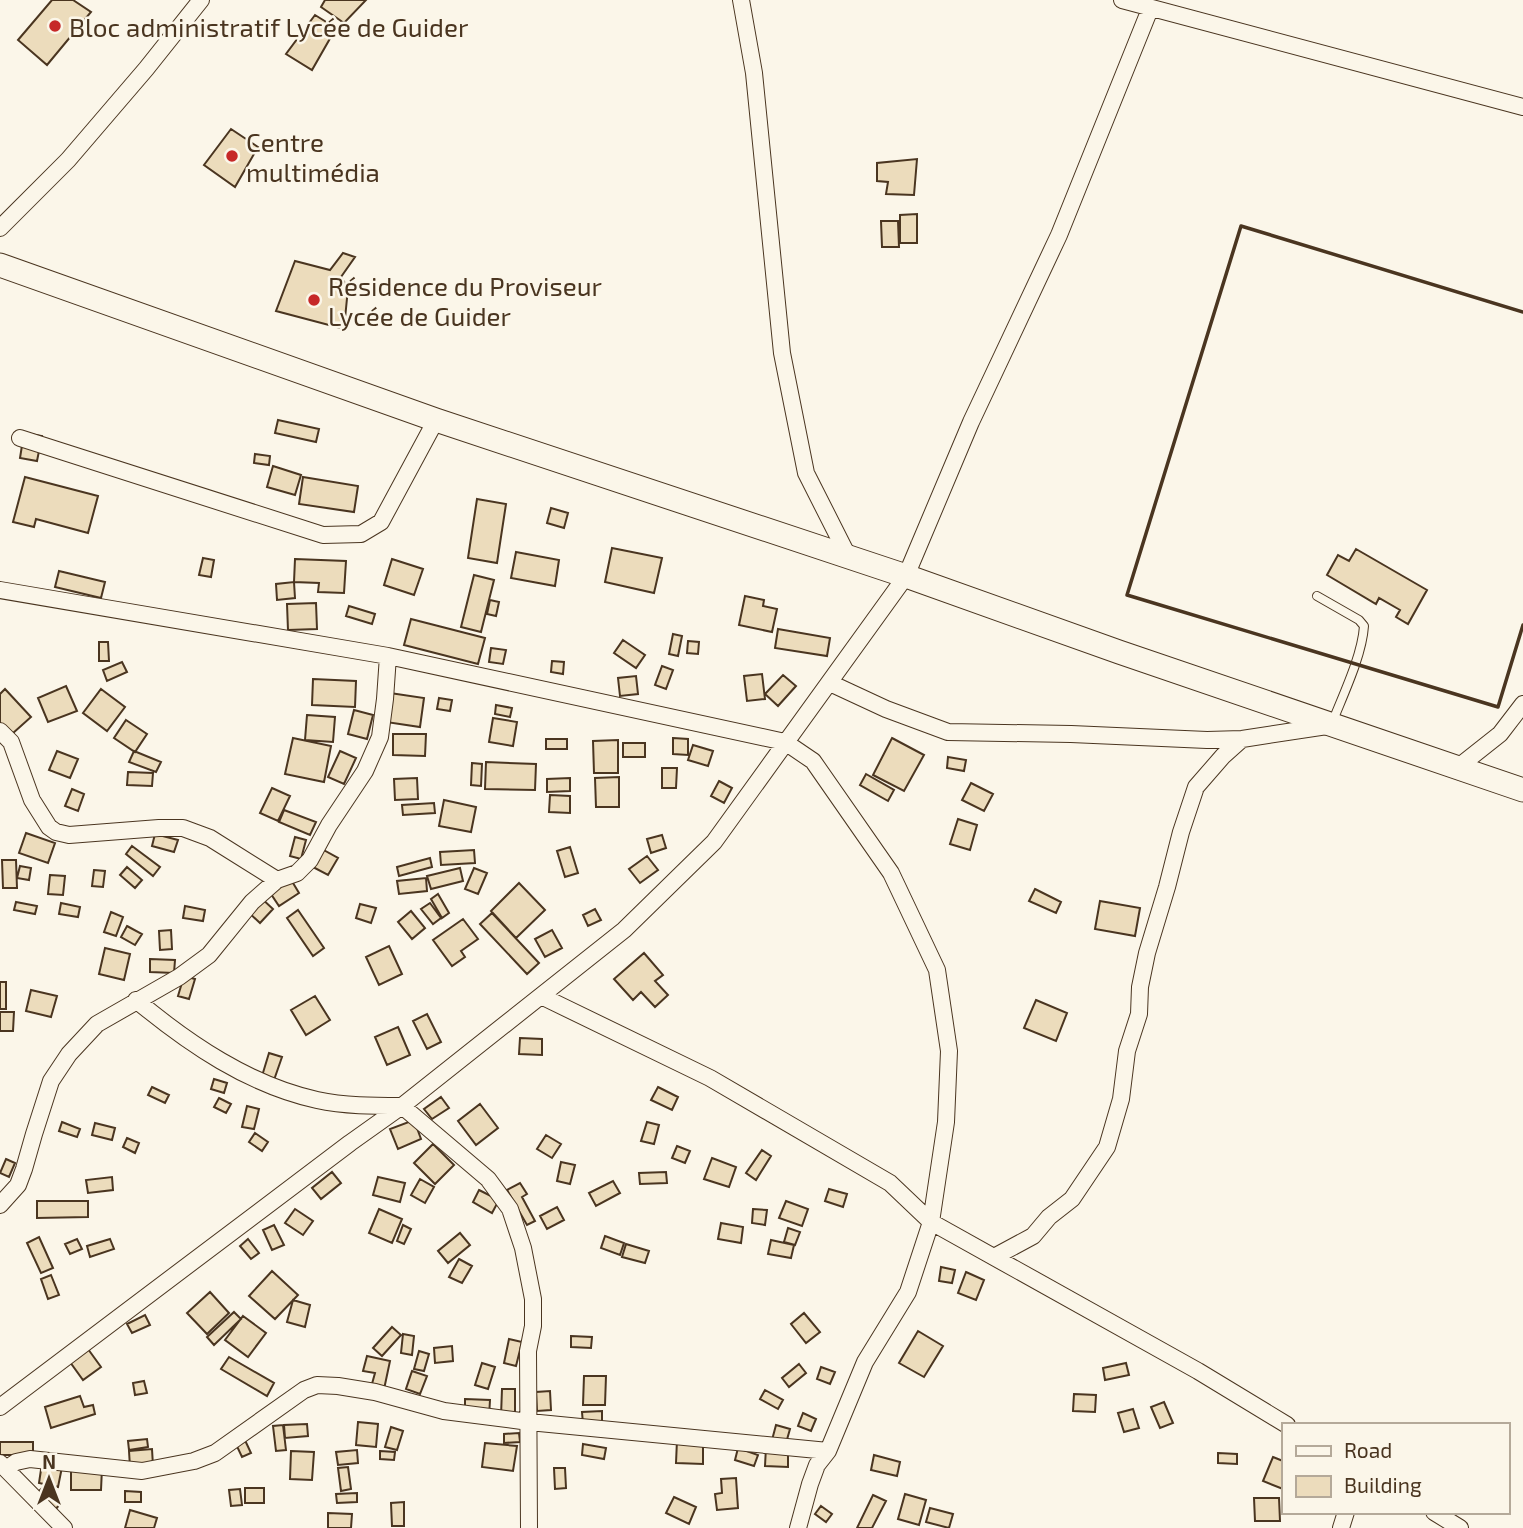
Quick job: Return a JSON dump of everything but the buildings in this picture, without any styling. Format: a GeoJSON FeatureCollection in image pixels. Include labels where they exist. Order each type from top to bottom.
{"type":"FeatureCollection","features":[{"type":"Feature","properties":{"kind":"main road"},"geometry":{"type":"LineString","coordinates":[[0,265],[436,420],[848,556],[1131,657],[1523,790]]}},
{"type":"Feature","properties":{"kind":"street"},"geometry":{"type":"LineString","coordinates":[[0,228],[68,160],[201,0]]}},
{"type":"Feature","properties":{"kind":"street"},"geometry":{"type":"LineString","coordinates":[[741,0],[754,74],[782,353],[806,473],[848,556]]}},
{"type":"Feature","properties":{"kind":"street"},"geometry":{"type":"LineString","coordinates":[[1122,0],[1523,107]]}},
{"type":"Feature","properties":{"kind":"street"},"geometry":{"type":"LineString","coordinates":[[0,1407],[349,1143],[402,1106],[625,930],[714,842],[906,576],[971,422],[1059,235],[1150,9]]}},
{"type":"Feature","properties":{"kind":"street"},"geometry":{"type":"LineString","coordinates":[[20,438],[323,535],[361,534],[381,523],[436,420]]}},
{"type":"Feature","properties":{"kind":"street"},"geometry":{"type":"LineString","coordinates":[[0,590],[388,656],[785,742],[813,761],[891,873],[937,970],[949,1051],[946,1122],[931,1222],[908,1292],[865,1362],[828,1451],[817,1465],[798,1528]]}},
{"type":"Feature","properties":{"kind":"street"},"geometry":{"type":"LineString","coordinates":[[0,1205],[18,1185],[51,1082],[69,1054],[97,1024],[179,977],[209,955],[252,902],[277,880],[297,873],[310,860],[329,825],[365,771],[380,737],[386,699],[388,656]]}},
{"type":"Feature","properties":{"kind":"street"},"geometry":{"type":"LineString","coordinates":[[830,683],[886,709],[948,732],[1207,740],[1242,739],[1331,725]]}},
{"type":"Feature","properties":{"kind":"street"},"geometry":{"type":"LineString","coordinates":[[1457,768],[1500,734],[1523,704]]}},
{"type":"Feature","properties":{"kind":"street"},"geometry":{"type":"LineString","coordinates":[[0,731],[11,742],[32,800],[49,827],[56,832],[69,835],[183,828],[210,838],[277,880]]}},
{"type":"Feature","properties":{"kind":"street"},"geometry":{"type":"LineString","coordinates":[[994,1257],[1032,1236],[1049,1217],[1072,1199],[1107,1147],[1121,1099],[1127,1051],[1139,1014],[1140,987],[1147,953],[1196,787],[1242,739]]}},
{"type":"Feature","properties":{"kind":"street"},"geometry":{"type":"LineString","coordinates":[[541,996],[710,1078],[890,1184],[931,1222],[1284,1423]]}},
{"type":"Feature","properties":{"kind":"street"},"geometry":{"type":"LineString","coordinates":[[136,1000],[164,1023],[233,1069],[278,1088],[316,1100],[362,1107],[402,1106],[488,1179],[510,1209],[523,1248],[533,1299],[533,1326],[528,1350],[529,1528]]}},
{"type":"Feature","properties":{"kind":"street"},"geometry":{"type":"LineString","coordinates":[[64,1528],[3,1466],[30,1459],[142,1471],[194,1461],[215,1453],[304,1390],[317,1385],[375,1392],[444,1411],[529,1422],[828,1451]]}},
{"type":"Feature","properties":{"kind":"street"},"geometry":{"type":"LineString","coordinates":[[1437,1514],[1460,1528]]}},
{"type":"Feature","properties":{"kind":"lane"},"geometry":{"type":"LineString","coordinates":[[1317,596],[1364,626],[1354,664],[1331,725]]}},
{"type":"Feature","properties":{"kind":"wall"},"geometry":{"type":"LineString","coordinates":[[1523,312],[1241,226],[1127,595],[1498,707],[1523,625]]}},
{"type":"Feature","properties":{"kind":"place","name":"Bloc administratif Lycée de Guider"},"geometry":{"type":"Point","coordinates":[55,26]}},
{"type":"Feature","properties":{"kind":"place","name":"Centre multimédia"},"geometry":{"type":"Point","coordinates":[232,156]}},
{"type":"Feature","properties":{"kind":"place","name":"Résidence du Proviseur Lycée de Guider"},"geometry":{"type":"Point","coordinates":[314,300]}}]}
